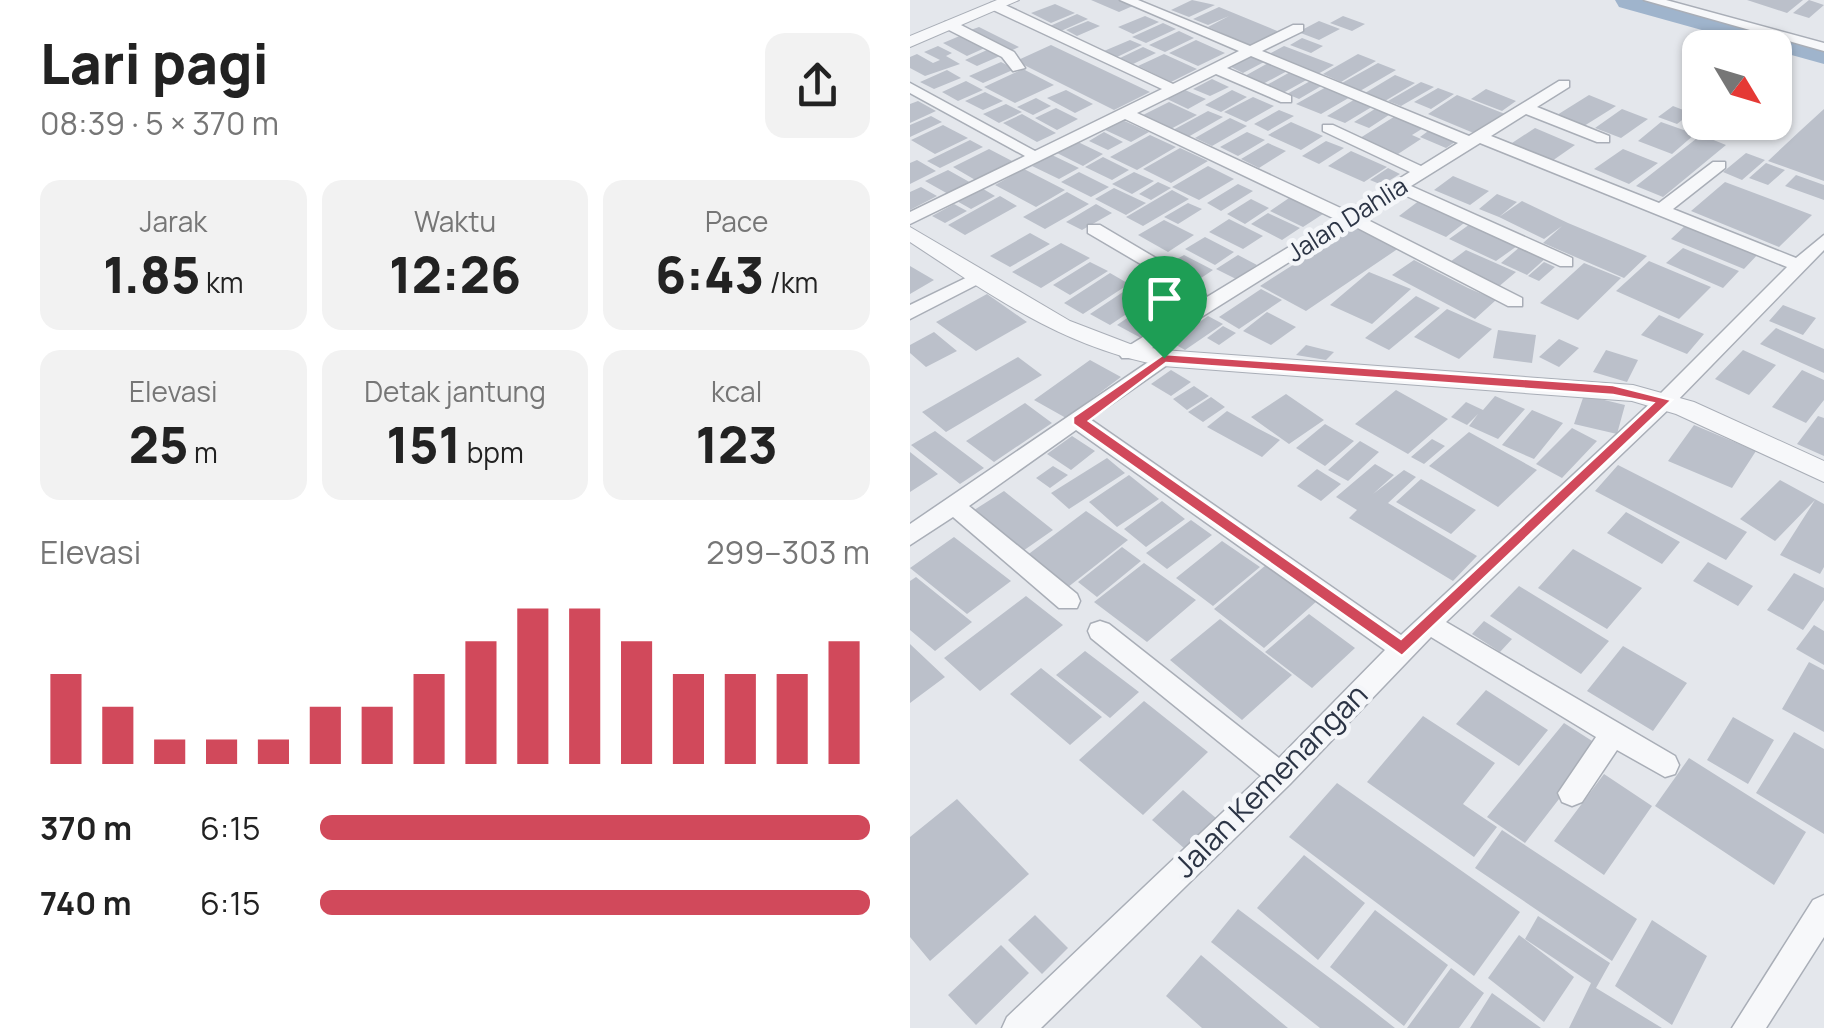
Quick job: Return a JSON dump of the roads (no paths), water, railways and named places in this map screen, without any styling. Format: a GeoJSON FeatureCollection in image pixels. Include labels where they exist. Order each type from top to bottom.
{"type":"FeatureCollection","features":[{"type":"Feature","properties":{"kind":"street"},"geometry":{"type":"LineString","coordinates":[[1127,0],[1798,265]]}},
{"type":"Feature","properties":{"kind":"street"},"geometry":{"type":"LineString","coordinates":[[1651,0],[1824,46]]}},
{"type":"Feature","properties":{"kind":"street"},"geometry":{"type":"LineString","coordinates":[[910,42],[1004,3],[1172,89]]}},
{"type":"Feature","properties":{"kind":"street"},"geometry":{"type":"LineString","coordinates":[[950,25],[1009,55],[1009,62],[1018,68]]}},
{"type":"Feature","properties":{"kind":"street"},"geometry":{"type":"LineString","coordinates":[[910,219],[1025,158],[1298,28]]}},
{"type":"Feature","properties":{"kind":"street"},"geometry":{"type":"LineString","coordinates":[[1216,69],[1286,99]]}},
{"type":"Feature","properties":{"kind":"street","name":"Jalan Dahlia"},"geometry":{"type":"LineString","coordinates":[[1129,354],[1564,84]]}},
{"type":"Feature","properties":{"kind":"street"},"geometry":{"type":"LineString","coordinates":[[910,87],[1025,158]]}},
{"type":"Feature","properties":{"kind":"street"},"geometry":{"type":"LineString","coordinates":[[1524,108],[1603,139]]}},
{"type":"Feature","properties":{"kind":"street"},"geometry":{"type":"LineString","coordinates":[[1124,113],[1350,218],[1515,302]]}},
{"type":"Feature","properties":{"kind":"street"},"geometry":{"type":"LineString","coordinates":[[941,117],[1025,158]]}},
{"type":"Feature","properties":{"kind":"street"},"geometry":{"type":"LineString","coordinates":[[1328,128],[1422,172]]}},
{"type":"Feature","properties":{"kind":"street"},"geometry":{"type":"LineString","coordinates":[[1660,210],[1719,165]]}},
{"type":"Feature","properties":{"kind":"street"},"geometry":{"type":"LineString","coordinates":[[1399,187],[1566,262]]}},
{"type":"Feature","properties":{"kind":"street"},"geometry":{"type":"LineString","coordinates":[[1094,229],[1192,287],[1203,308]]}},
{"type":"Feature","properties":{"kind":"street"},"geometry":{"type":"LineString","coordinates":[[910,233],[1080,338],[1129,354],[1613,390],[1664,400],[1824,472]]}},
{"type":"Feature","properties":{"kind":"street","name":"Jalan Kemenangan"},"geometry":{"type":"LineString","coordinates":[[1018,1028],[1824,240]]}},
{"type":"Feature","properties":{"kind":"street"},"geometry":{"type":"LineString","coordinates":[[910,313],[980,276]]}},
{"type":"Feature","properties":{"kind":"street"},"geometry":{"type":"LineString","coordinates":[[910,536],[1164,358]]}},
{"type":"Feature","properties":{"kind":"street"},"geometry":{"type":"LineString","coordinates":[[1078,421],[1402,649]]}},
{"type":"Feature","properties":{"kind":"street"},"geometry":{"type":"LineString","coordinates":[[954,506],[1068,601]]}},
{"type":"Feature","properties":{"kind":"street"},"geometry":{"type":"LineString","coordinates":[[1429,624],[1665,765]]}},
{"type":"Feature","properties":{"kind":"street"},"geometry":{"type":"LineString","coordinates":[[1100,632],[1280,775]]}},
{"type":"Feature","properties":{"kind":"street"},"geometry":{"type":"LineString","coordinates":[[1572,793],[1612,736]]}},
{"type":"Feature","properties":{"kind":"street"},"geometry":{"type":"LineString","coordinates":[[1748,1028],[1824,910]]}},
{"type":"Feature","properties":{"kind":"waterway"},"geometry":{"type":"LineString","coordinates":[[1630,0],[1824,54]]}}]}
